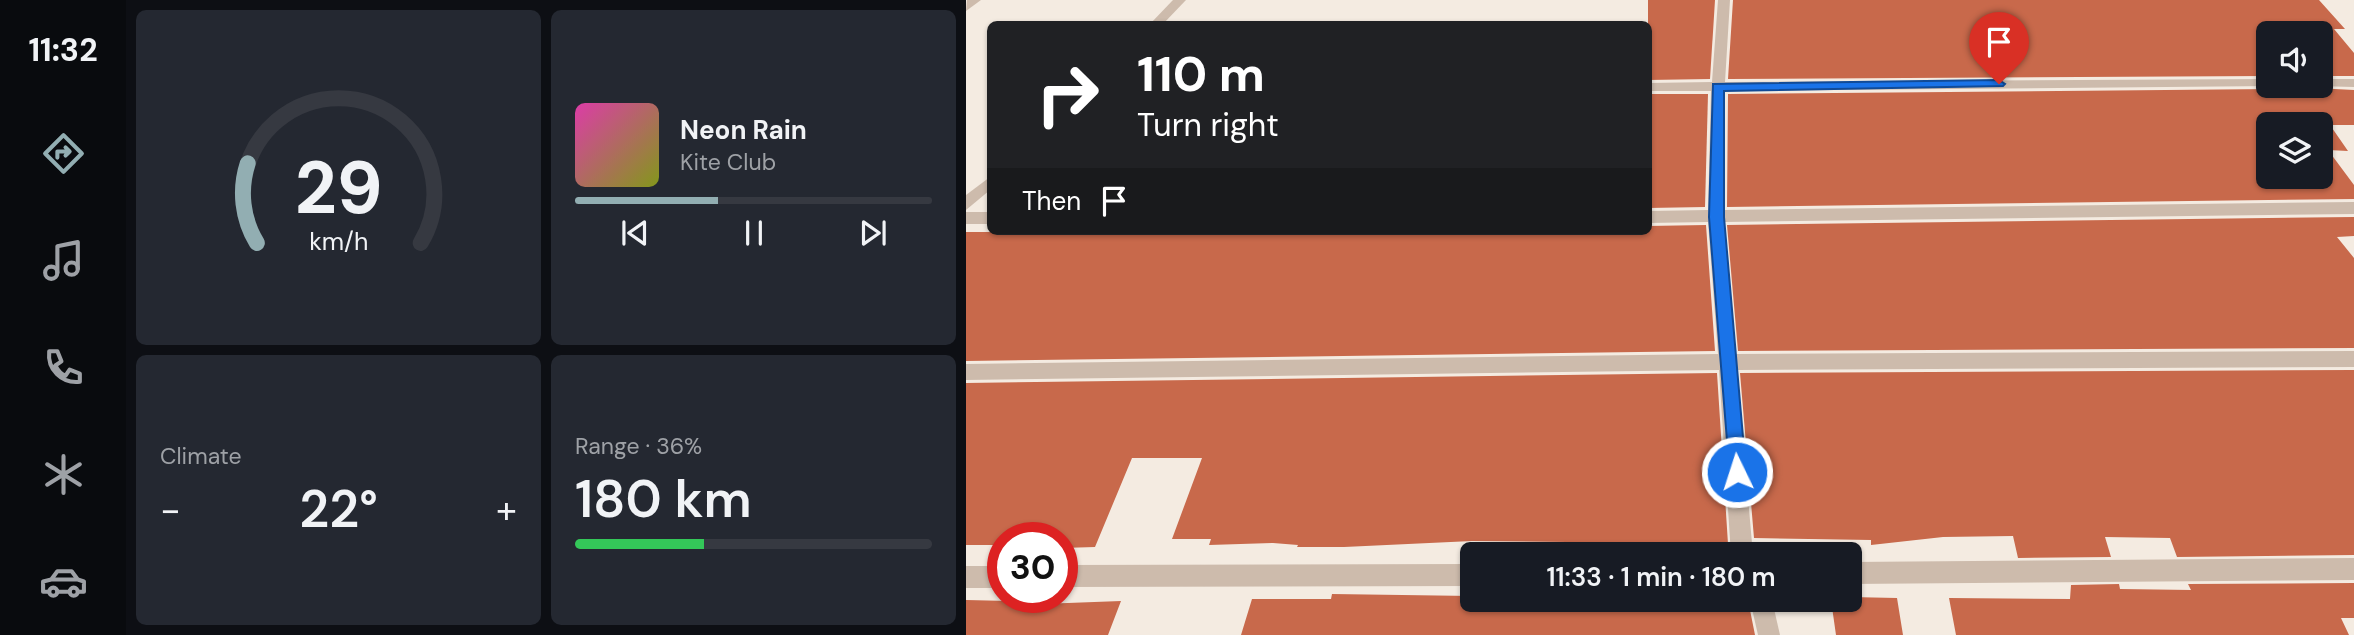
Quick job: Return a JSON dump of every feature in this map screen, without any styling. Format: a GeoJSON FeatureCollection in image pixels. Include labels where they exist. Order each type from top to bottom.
{"type":"FeatureCollection","features":[{"type":"Feature","properties":{"kind":"street"},"geometry":{"type":"LineString","coordinates":[[966,6],[975,0]]}},
{"type":"Feature","properties":{"kind":"street"},"geometry":{"type":"LineString","coordinates":[[1159,21],[1180,0]]}},
{"type":"Feature","properties":{"kind":"street"},"geometry":{"type":"LineString","coordinates":[[1724,0],[1718,87],[1717,217],[1730,362],[1741,542]]}},
{"type":"Feature","properties":{"kind":"street"},"geometry":{"type":"LineString","coordinates":[[1652,88],[2256,83]]}},
{"type":"Feature","properties":{"kind":"street"},"geometry":{"type":"LineString","coordinates":[[2333,83],[2354,83]]}},
{"type":"Feature","properties":{"kind":"street"},"geometry":{"type":"LineString","coordinates":[[966,204],[987,185]]}},
{"type":"Feature","properties":{"kind":"street"},"geometry":{"type":"LineString","coordinates":[[1652,217],[2354,208]]}},
{"type":"Feature","properties":{"kind":"street"},"geometry":{"type":"LineString","coordinates":[[966,218],[987,218]]}},
{"type":"Feature","properties":{"kind":"street"},"geometry":{"type":"LineString","coordinates":[[966,372],[1730,362],[2354,359]]}},
{"type":"Feature","properties":{"kind":"street"},"geometry":{"type":"LineString","coordinates":[[1862,573],[2354,569]]}},
{"type":"Feature","properties":{"kind":"street"},"geometry":{"type":"LineString","coordinates":[[1078,576],[1460,575]]}},
{"type":"Feature","properties":{"kind":"street"},"geometry":{"type":"LineString","coordinates":[[966,577],[987,577]]}},
{"type":"Feature","properties":{"kind":"street"},"geometry":{"type":"LineString","coordinates":[[1764,612],[1769,635]]}},
{"type":"Feature","properties":{"kind":"building"},"geometry":{"type":"Polygon","coordinates":[[[1648,0],[1715,0],[1710,79],[1652,80],[1652,21],[1648,21],[1648,0]]]}},
{"type":"Feature","properties":{"kind":"building"},"geometry":{"type":"Polygon","coordinates":[[[1733,0],[2319,0],[2345,29],[2334,29],[2354,53],[2354,76],[2333,76],[2333,21],[2256,21],[2256,76],[1728,79],[1733,0]]]}},
{"type":"Feature","properties":{"kind":"building"},"geometry":{"type":"Polygon","coordinates":[[[2256,89],[2256,98],[2333,98],[2333,89],[2354,90],[2354,125],[2333,125],[2333,112],[2256,112],[2256,189],[2333,189],[2333,157],[2354,185],[2354,199],[1727,207],[1728,94],[2256,89]]]}},
{"type":"Feature","properties":{"kind":"building"},"geometry":{"type":"Polygon","coordinates":[[[1652,94],[1708,94],[1705,207],[1652,208],[1652,94]]]}},
{"type":"Feature","properties":{"kind":"building"},"geometry":{"type":"Polygon","coordinates":[[[2333,129],[2348,151],[2333,150],[2333,129]]]}},
{"type":"Feature","properties":{"kind":"building"},"geometry":{"type":"Polygon","coordinates":[[[2354,217],[2354,236],[2337,237],[2354,258],[2354,348],[1738,351],[1727,225],[2354,217]]]}},
{"type":"Feature","properties":{"kind":"building"},"geometry":{"type":"Polygon","coordinates":[[[1706,225],[1715,351],[966,361],[966,232],[987,232],[987,235],[1652,235],[1652,226],[1706,225]]]}},
{"type":"Feature","properties":{"kind":"building"},"geometry":{"type":"Polygon","coordinates":[[[2354,370],[2354,555],[2177,557],[2170,538],[2105,537],[2111,557],[2018,558],[2013,536],[1943,537],[1871,545],[1871,540],[1754,538],[1740,373],[2354,370]]]}},
{"type":"Feature","properties":{"kind":"building"},"geometry":{"type":"Polygon","coordinates":[[[1717,373],[1728,542],[1472,541],[1344,547],[1297,547],[1298,545],[1273,543],[1209,545],[1211,539],[1172,539],[1202,458],[1132,458],[1095,547],[1078,548],[1078,522],[987,522],[987,545],[966,545],[966,383],[1717,373]]]}},
{"type":"Feature","properties":{"kind":"building"},"geometry":{"type":"Polygon","coordinates":[[[2354,583],[2354,618],[2341,618],[2349,635],[1956,635],[1949,598],[2070,599],[2071,585],[2119,584],[2120,589],[2191,590],[2188,584],[2354,583]]]}},
{"type":"Feature","properties":{"kind":"building"},"geometry":{"type":"Polygon","coordinates":[[[1332,594],[1460,596],[1460,612],[1750,612],[1755,635],[1241,635],[1252,599],[1331,599],[1332,594]]]}},
{"type":"Feature","properties":{"kind":"building"},"geometry":{"type":"Polygon","coordinates":[[[1862,597],[1897,598],[1903,635],[1836,635],[1833,612],[1862,612],[1862,597]]]}},
{"type":"Feature","properties":{"kind":"building"},"geometry":{"type":"Polygon","coordinates":[[[966,600],[987,600],[987,613],[1078,613],[1078,603],[1121,601],[1108,635],[966,635],[966,600]]]}},
{"type":"Feature","properties":{"kind":"route"},"geometry":{"type":"LineString","coordinates":[[1737,472],[1717,217],[1718,87],[1999,84]]}}]}
